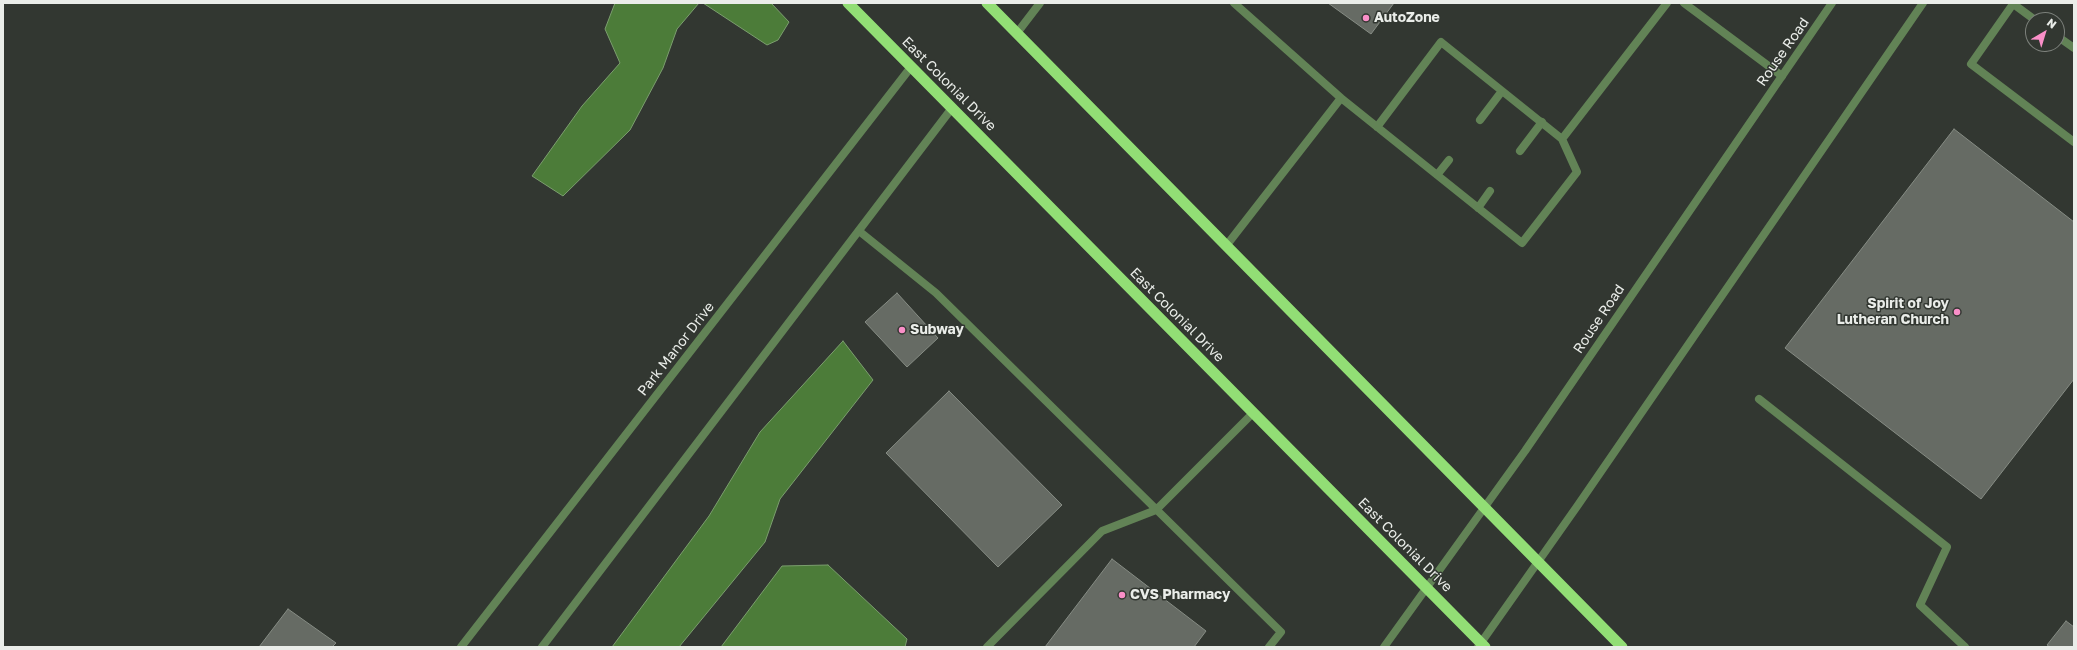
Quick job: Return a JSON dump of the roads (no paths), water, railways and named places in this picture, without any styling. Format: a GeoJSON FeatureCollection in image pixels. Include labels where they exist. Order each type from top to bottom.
{"type":"FeatureCollection","features":[{"type":"Feature","properties":{"kind":"highway","name":"East Colonial Drive"},"geometry":{"type":"LineString","coordinates":[[848,3],[1426,588],[1481,646]]}},
{"type":"Feature","properties":{"kind":"highway"},"geometry":{"type":"LineString","coordinates":[[987,3],[1622,647]]}},
{"type":"Feature","properties":{"kind":"street"},"geometry":{"type":"LineString","coordinates":[[1017,34],[1040,3]]}},
{"type":"Feature","properties":{"kind":"street"},"geometry":{"type":"LineString","coordinates":[[1234,3],[1341,98],[1377,127],[1478,208],[1522,243],[1577,172],[1562,139],[1441,42],[1377,127]]}},
{"type":"Feature","properties":{"kind":"street"},"geometry":{"type":"LineString","coordinates":[[1562,139],[1667,3]]}},
{"type":"Feature","properties":{"kind":"street"},"geometry":{"type":"LineString","coordinates":[[1684,3],[1782,76]]}},
{"type":"Feature","properties":{"kind":"street","name":"Rouse Road"},"geometry":{"type":"LineString","coordinates":[[1384,647],[1484,508],[1832,3]]}},
{"type":"Feature","properties":{"kind":"street"},"geometry":{"type":"LineString","coordinates":[[1481,646],[1923,3]]}},
{"type":"Feature","properties":{"kind":"street"},"geometry":{"type":"LineString","coordinates":[[2025,13],[2013,4],[1971,64],[2074,142]]}},
{"type":"Feature","properties":{"kind":"street"},"geometry":{"type":"LineString","coordinates":[[2065,42],[2074,48]]}},
{"type":"Feature","properties":{"kind":"street","name":"Park Manor Drive"},"geometry":{"type":"LineString","coordinates":[[461,647],[911,67]]}},
{"type":"Feature","properties":{"kind":"street"},"geometry":{"type":"LineString","coordinates":[[1480,120],[1502,91]]}},
{"type":"Feature","properties":{"kind":"street"},"geometry":{"type":"LineString","coordinates":[[1226,246],[1341,98]]}},
{"type":"Feature","properties":{"kind":"street"},"geometry":{"type":"LineString","coordinates":[[542,647],[952,108]]}},
{"type":"Feature","properties":{"kind":"street"},"geometry":{"type":"LineString","coordinates":[[1520,151],[1542,122]]}},
{"type":"Feature","properties":{"kind":"street"},"geometry":{"type":"LineString","coordinates":[[1437,175],[1449,160]]}},
{"type":"Feature","properties":{"kind":"street"},"geometry":{"type":"LineString","coordinates":[[1478,208],[1490,191]]}},
{"type":"Feature","properties":{"kind":"street"},"geometry":{"type":"LineString","coordinates":[[859,231],[936,293],[1281,632],[1269,647]]}},
{"type":"Feature","properties":{"kind":"street"},"geometry":{"type":"LineString","coordinates":[[1759,399],[1948,547],[1920,605],[1965,647]]}},
{"type":"Feature","properties":{"kind":"street"},"geometry":{"type":"LineString","coordinates":[[987,647],[1102,531],[1156,510],[1253,413]]}},
{"type":"Feature","properties":{"kind":"place","name":"AutoZone"},"geometry":{"type":"Point","coordinates":[1366,18]}},
{"type":"Feature","properties":{"kind":"place","name":"Spirit of Joy Lutheran Church"},"geometry":{"type":"Point","coordinates":[1957,312]}},
{"type":"Feature","properties":{"kind":"place","name":"Subway"},"geometry":{"type":"Point","coordinates":[902,330]}},
{"type":"Feature","properties":{"kind":"place","name":"CVS Pharmacy"},"geometry":{"type":"Point","coordinates":[1122,595]}}]}
